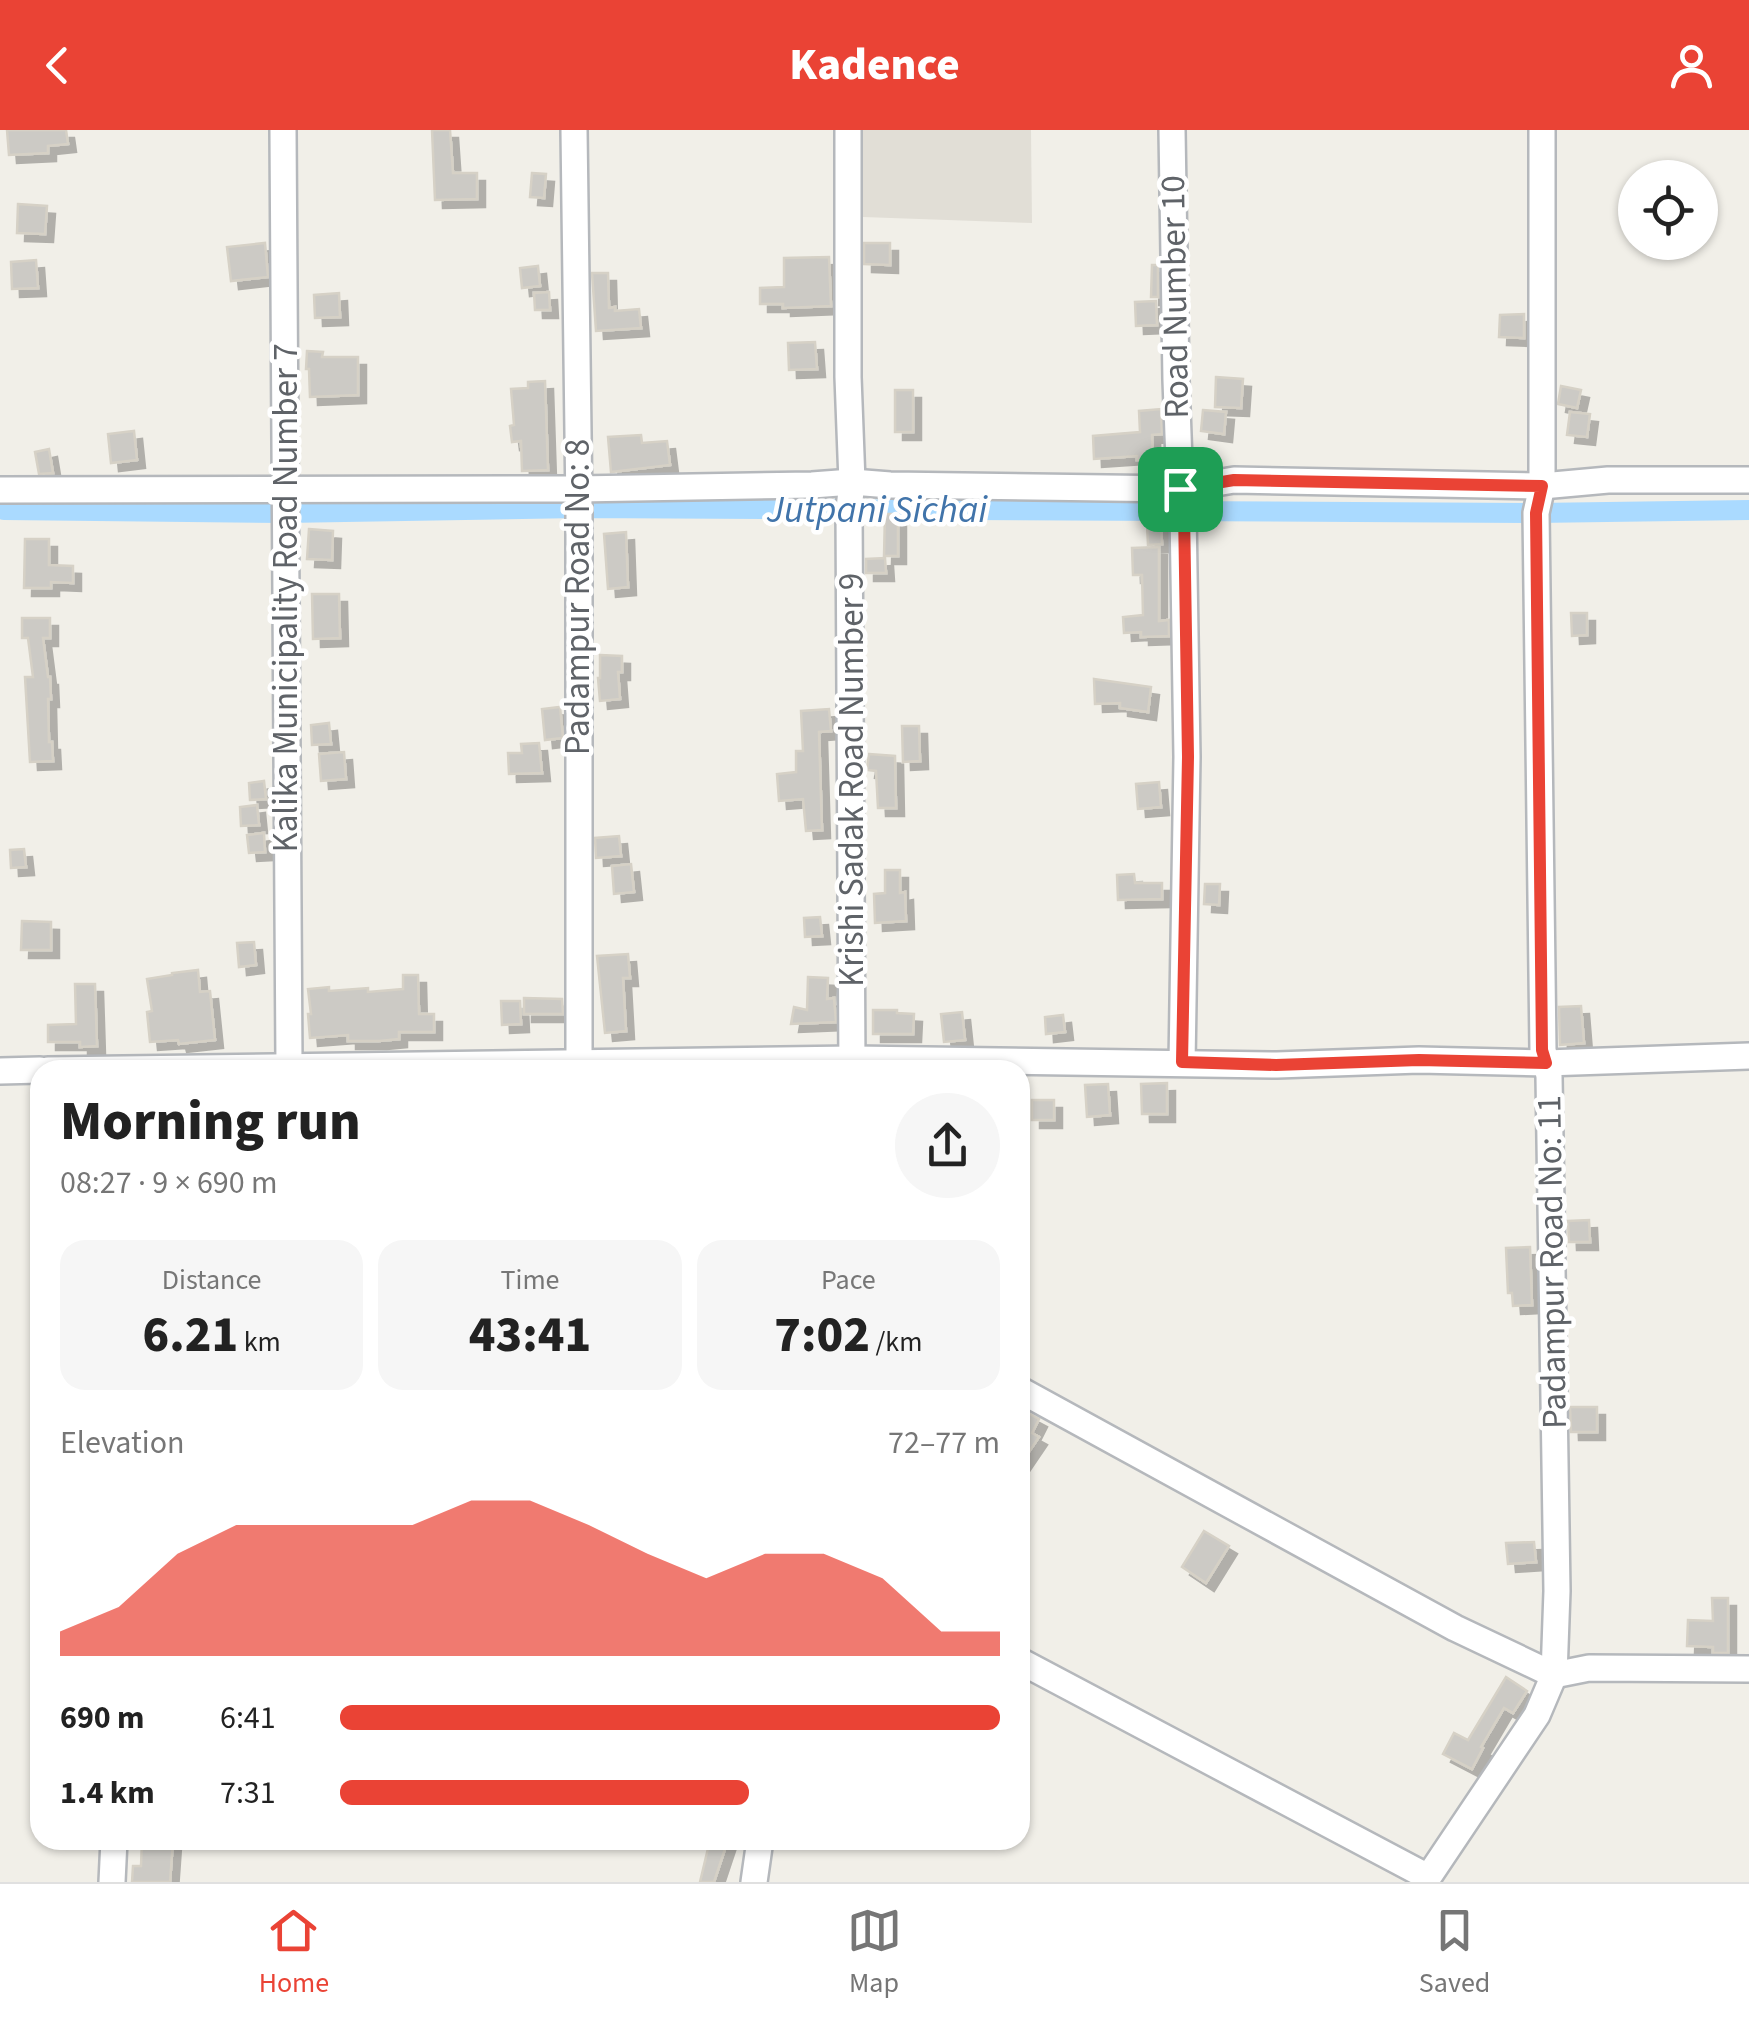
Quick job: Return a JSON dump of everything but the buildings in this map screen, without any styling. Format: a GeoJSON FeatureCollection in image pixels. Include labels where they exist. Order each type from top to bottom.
{"type":"FeatureCollection","features":[{"type":"Feature","properties":{"kind":"street","name":"Kalika Municipality Road Number 7"},"geometry":{"type":"LineString","coordinates":[[283,130],[289,1060]]}},
{"type":"Feature","properties":{"kind":"street","name":"Padampur Road No: 8"},"geometry":{"type":"LineString","coordinates":[[574,130],[580,1060]]}},
{"type":"Feature","properties":{"kind":"street","name":"Krishi Sadak Road Number 9"},"geometry":{"type":"LineString","coordinates":[[848,130],[852,1060]]}},
{"type":"Feature","properties":{"kind":"street","name":"Road Number 10"},"geometry":{"type":"LineString","coordinates":[[1172,130],[1188,757],[1182,1062]]}},
{"type":"Feature","properties":{"kind":"street","name":"Padampur Road No: 11"},"geometry":{"type":"LineString","coordinates":[[1542,130],[1542,486],[1536,513],[1542,1050],[1550,1076],[1557,1591],[1554,1676]]}},
{"type":"Feature","properties":{"kind":"street"},"geometry":{"type":"LineString","coordinates":[[0,490],[578,489],[852,482],[1180,489],[1234,480],[1542,486],[1608,480],[1749,480]]}},
{"type":"Feature","properties":{"kind":"street"},"geometry":{"type":"LineString","coordinates":[[1030,1064],[1276,1065],[1419,1060],[1546,1063],[1749,1056]]}},
{"type":"Feature","properties":{"kind":"street"},"geometry":{"type":"LineString","coordinates":[[0,1071],[30,1070]]}},
{"type":"Feature","properties":{"kind":"street"},"geometry":{"type":"LineString","coordinates":[[1030,1395],[1455,1628],[1554,1676],[1589,1668],[1749,1670]]}},
{"type":"Feature","properties":{"kind":"street"},"geometry":{"type":"LineString","coordinates":[[1030,1666],[1427,1880],[1537,1715],[1554,1676]]}},
{"type":"Feature","properties":{"kind":"street"},"geometry":{"type":"LineString","coordinates":[[112,1882],[114,1850]]}},
{"type":"Feature","properties":{"kind":"street"},"geometry":{"type":"LineString","coordinates":[[754,1882],[759,1850]]}},
{"type":"Feature","properties":{"kind":"shaded area"},"geometry":{"type":"Polygon","coordinates":[[[860,130],[1031,130],[1032,223],[863,217],[860,130]]]}},
{"type":"Feature","properties":{"kind":"waterway","name":"Jutpani Sichai"},"geometry":{"type":"LineString","coordinates":[[4,510],[1749,510]]}},
{"type":"Feature","properties":{"kind":"route"},"geometry":{"type":"LineString","coordinates":[[1234,480],[1542,486],[1536,513],[1542,1050],[1546,1063],[1182,1062],[1188,757],[1184,511],[1180,489],[1234,480]]}}]}
